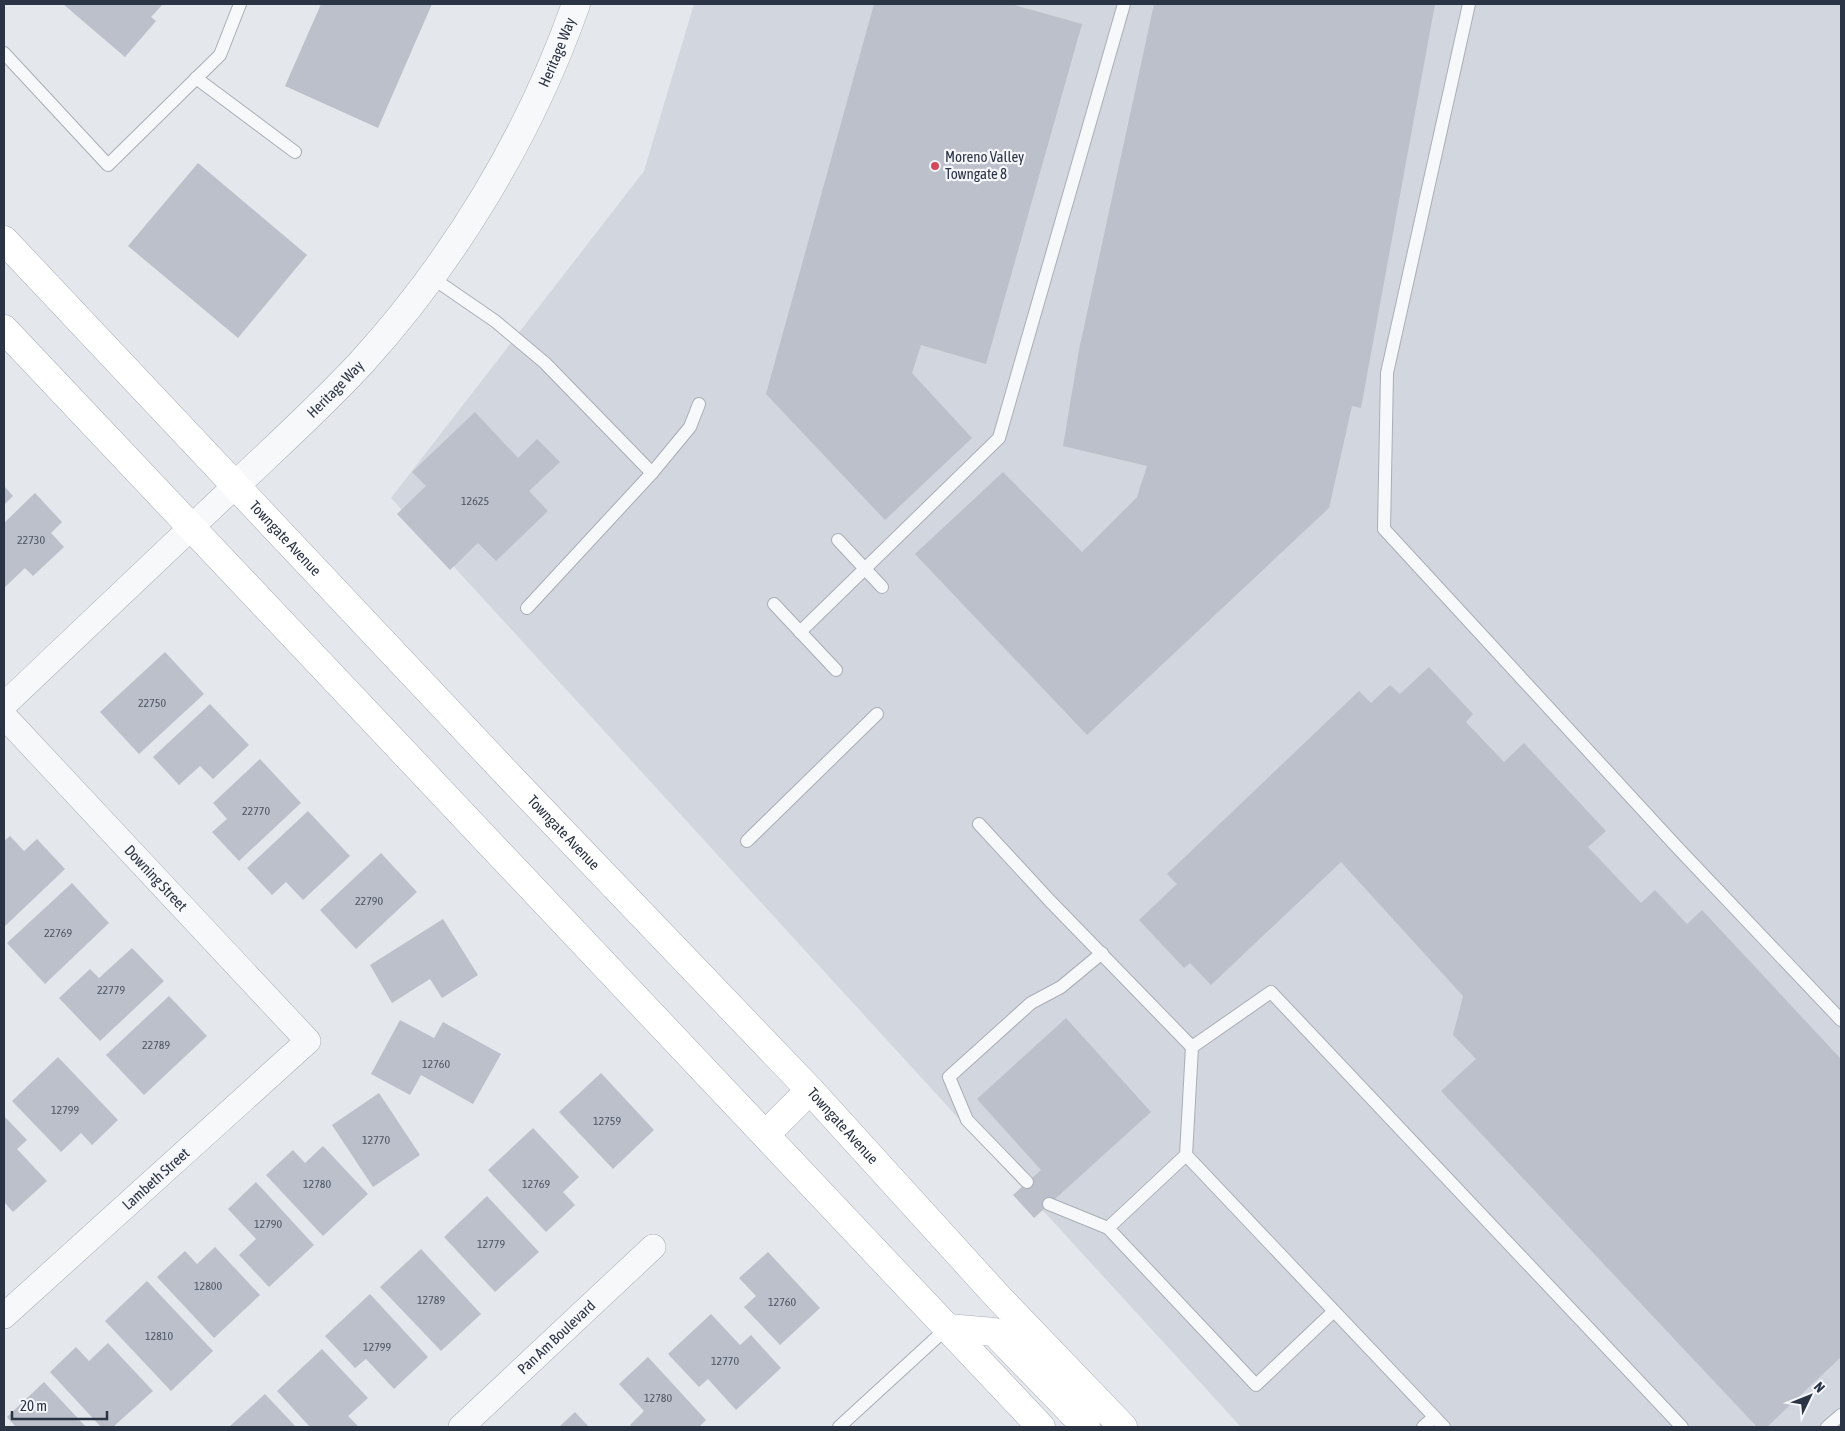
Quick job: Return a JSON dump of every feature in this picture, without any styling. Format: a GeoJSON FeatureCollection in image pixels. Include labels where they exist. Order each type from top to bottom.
{"type":"FeatureCollection","features":[{"type":"Feature","properties":{"kind":"main road","name":"Towngate Avenue"},"geometry":{"type":"LineString","coordinates":[[4,240],[518,786],[810,1090],[999,1298],[1123,1427]]}},
{"type":"Feature","properties":{"kind":"main road"},"geometry":{"type":"LineString","coordinates":[[4,329],[1041,1427]]}},
{"type":"Feature","properties":{"kind":"main road"},"geometry":{"type":"LineString","coordinates":[[766,1134],[810,1090]]}},
{"type":"Feature","properties":{"kind":"main road"},"geometry":{"type":"LineString","coordinates":[[947,1328],[994,1332],[1086,1427]]}},
{"type":"Feature","properties":{"kind":"street","name":"Heritage Way"},"geometry":{"type":"LineString","coordinates":[[4,705],[300,424],[361,362],[431,277],[480,202],[512,147],[557,54],[576,4]]}},
{"type":"Feature","properties":{"kind":"street","name":"Downing Street"},"geometry":{"type":"LineString","coordinates":[[4,716],[308,1041]]}},
{"type":"Feature","properties":{"kind":"street","name":"Lambeth Street"},"geometry":{"type":"LineString","coordinates":[[4,1316],[308,1041]]}},
{"type":"Feature","properties":{"kind":"street","name":"Pan Am Boulevard"},"geometry":{"type":"LineString","coordinates":[[461,1427],[653,1247]]}},
{"type":"Feature","properties":{"kind":"lane"},"geometry":{"type":"LineString","coordinates":[[4,53],[108,165],[220,55],[240,4]]}},
{"type":"Feature","properties":{"kind":"lane"},"geometry":{"type":"LineString","coordinates":[[800,632],[999,438],[1124,4]]}},
{"type":"Feature","properties":{"kind":"lane"},"geometry":{"type":"LineString","coordinates":[[1469,4],[1387,373],[1384,529],[1687,858],[1841,1020]]}},
{"type":"Feature","properties":{"kind":"lane"},"geometry":{"type":"LineString","coordinates":[[196,78],[295,152]]}},
{"type":"Feature","properties":{"kind":"lane"},"geometry":{"type":"LineString","coordinates":[[431,277],[495,321],[545,363],[652,473]]}},
{"type":"Feature","properties":{"kind":"lane"},"geometry":{"type":"LineString","coordinates":[[527,608],[652,473],[690,427],[699,404]]}},
{"type":"Feature","properties":{"kind":"lane"},"geometry":{"type":"LineString","coordinates":[[838,540],[882,587]]}},
{"type":"Feature","properties":{"kind":"lane"},"geometry":{"type":"LineString","coordinates":[[774,604],[836,670]]}},
{"type":"Feature","properties":{"kind":"lane"},"geometry":{"type":"LineString","coordinates":[[747,841],[877,714]]}},
{"type":"Feature","properties":{"kind":"lane"},"geometry":{"type":"LineString","coordinates":[[979,824],[1192,1047],[1186,1155],[1108,1228]]}},
{"type":"Feature","properties":{"kind":"lane"},"geometry":{"type":"LineString","coordinates":[[1027,1182],[967,1120],[949,1077],[1031,1003],[1061,987],[1102,953]]}},
{"type":"Feature","properties":{"kind":"lane"},"geometry":{"type":"LineString","coordinates":[[1192,1047],[1271,992],[1682,1427]]}},
{"type":"Feature","properties":{"kind":"lane"},"geometry":{"type":"LineString","coordinates":[[1186,1155],[1444,1427]]}},
{"type":"Feature","properties":{"kind":"lane"},"geometry":{"type":"LineString","coordinates":[[1049,1204],[1108,1228],[1256,1385],[1334,1311]]}},
{"type":"Feature","properties":{"kind":"lane"},"geometry":{"type":"LineString","coordinates":[[839,1427],[947,1328]]}},
{"type":"Feature","properties":{"kind":"lane"},"geometry":{"type":"LineString","coordinates":[[1827,1427],[1841,1415]]}},
{"type":"Feature","properties":{"kind":"lane"},"geometry":{"type":"LineString","coordinates":[[1423,1427],[1434,1417]]}},
{"type":"Feature","properties":{"kind":"shaded area"},"geometry":{"type":"Polygon","coordinates":[[[694,4],[1841,4],[1841,1427],[1241,1427],[391,498],[644,171],[694,4]]]}},
{"type":"Feature","properties":{"kind":"building"},"geometry":{"type":"Polygon","coordinates":[[[63,4],[163,4],[151,17],[156,21],[125,57],[63,4]]]}},
{"type":"Feature","properties":{"kind":"building"},"geometry":{"type":"Polygon","coordinates":[[[321,4],[432,4],[378,128],[285,86],[321,4]]]}},
{"type":"Feature","properties":{"kind":"building","name":"Moreno Valley Towngate 8"},"geometry":{"type":"Polygon","coordinates":[[[874,4],[1011,4],[1082,24],[986,364],[921,345],[912,373],[972,438],[885,520],[766,394],[874,4]]]}},
{"type":"Feature","properties":{"kind":"building"},"geometry":{"type":"Polygon","coordinates":[[[1154,4],[1435,4],[1361,408],[1352,406],[1329,508],[1087,735],[915,554],[1003,472],[1082,552],[1137,497],[1147,466],[1063,446],[1079,350],[1154,4]]]}},
{"type":"Feature","properties":{"kind":"building"},"geometry":{"type":"Polygon","coordinates":[[[198,163],[307,255],[238,338],[128,246],[198,163]]]}},
{"type":"Feature","properties":{"kind":"building"},"geometry":{"type":"Polygon","coordinates":[[[475,412],[518,458],[537,439],[560,462],[529,491],[548,511],[496,561],[478,543],[450,570],[397,514],[426,486],[412,472],[475,412]]]}},
{"type":"Feature","properties":{"kind":"building"},"geometry":{"type":"Polygon","coordinates":[[[4,486],[13,496],[4,505],[4,486]]]}},
{"type":"Feature","properties":{"kind":"building"},"geometry":{"type":"Polygon","coordinates":[[[35,493],[62,522],[51,533],[64,547],[33,576],[25,568],[4,588],[4,523],[35,493]]]}},
{"type":"Feature","properties":{"kind":"building"},"geometry":{"type":"Polygon","coordinates":[[[165,652],[204,694],[139,754],[100,712],[165,652]]]}},
{"type":"Feature","properties":{"kind":"building"},"geometry":{"type":"Polygon","coordinates":[[[1429,667],[1473,714],[1466,722],[1504,762],[1524,743],[1606,831],[1588,847],[1641,903],[1655,890],[1687,924],[1702,910],[1841,1059],[1841,1357],[1767,1427],[1757,1427],[1441,1091],[1476,1059],[1453,1035],[1463,996],[1341,862],[1211,985],[1190,963],[1184,968],[1139,920],[1177,884],[1167,874],[1359,691],[1371,703],[1390,685],[1400,694],[1429,667]]]}},
{"type":"Feature","properties":{"kind":"building"},"geometry":{"type":"Polygon","coordinates":[[[210,704],[249,745],[213,779],[200,766],[179,785],[153,757],[210,704]]]}},
{"type":"Feature","properties":{"kind":"building"},"geometry":{"type":"Polygon","coordinates":[[[260,759],[301,803],[239,861],[212,832],[227,819],[213,803],[260,759]]]}},
{"type":"Feature","properties":{"kind":"building"},"geometry":{"type":"Polygon","coordinates":[[[308,811],[350,856],[303,900],[286,882],[272,895],[247,868],[308,811]]]}},
{"type":"Feature","properties":{"kind":"building"},"geometry":{"type":"Polygon","coordinates":[[[10,836],[24,851],[37,839],[65,869],[4,927],[4,841],[10,836]]]}},
{"type":"Feature","properties":{"kind":"building"},"geometry":{"type":"Polygon","coordinates":[[[381,853],[417,892],[356,949],[320,910],[381,853]]]}},
{"type":"Feature","properties":{"kind":"building"},"geometry":{"type":"Polygon","coordinates":[[[72,883],[109,923],[45,984],[7,943],[72,883]]]}},
{"type":"Feature","properties":{"kind":"building"},"geometry":{"type":"Polygon","coordinates":[[[443,919],[478,975],[442,998],[430,979],[392,1003],[370,965],[443,919]]]}},
{"type":"Feature","properties":{"kind":"building"},"geometry":{"type":"Polygon","coordinates":[[[132,948],[164,981],[100,1041],[59,998],[90,969],[99,978],[132,948]]]}},
{"type":"Feature","properties":{"kind":"building"},"geometry":{"type":"Polygon","coordinates":[[[169,996],[207,1036],[144,1095],[106,1055],[169,996]]]}},
{"type":"Feature","properties":{"kind":"building"},"geometry":{"type":"Polygon","coordinates":[[[1066,1018],[1151,1112],[1034,1218],[1013,1195],[1041,1170],[977,1099],[1066,1018]]]}},
{"type":"Feature","properties":{"kind":"building"},"geometry":{"type":"Polygon","coordinates":[[[400,1020],[434,1038],[443,1022],[501,1054],[473,1104],[421,1075],[410,1095],[371,1074],[400,1020]]]}},
{"type":"Feature","properties":{"kind":"building"},"geometry":{"type":"Polygon","coordinates":[[[58,1057],[118,1120],[92,1145],[81,1133],[61,1152],[12,1101],[58,1057]]]}},
{"type":"Feature","properties":{"kind":"building"},"geometry":{"type":"Polygon","coordinates":[[[601,1073],[654,1130],[613,1169],[559,1112],[601,1073]]]}},
{"type":"Feature","properties":{"kind":"building"},"geometry":{"type":"Polygon","coordinates":[[[379,1093],[420,1155],[373,1187],[332,1125],[379,1093]]]}},
{"type":"Feature","properties":{"kind":"building"},"geometry":{"type":"Polygon","coordinates":[[[4,1116],[27,1140],[17,1149],[47,1181],[13,1212],[4,1202],[4,1116]]]}},
{"type":"Feature","properties":{"kind":"building"},"geometry":{"type":"Polygon","coordinates":[[[533,1128],[579,1177],[563,1192],[575,1205],[546,1232],[488,1170],[533,1128]]]}},
{"type":"Feature","properties":{"kind":"building"},"geometry":{"type":"Polygon","coordinates":[[[323,1146],[368,1194],[323,1236],[266,1175],[293,1150],[305,1163],[323,1146]]]}},
{"type":"Feature","properties":{"kind":"building"},"geometry":{"type":"Polygon","coordinates":[[[256,1182],[314,1245],[269,1287],[239,1255],[256,1239],[228,1209],[256,1182]]]}},
{"type":"Feature","properties":{"kind":"building"},"geometry":{"type":"Polygon","coordinates":[[[487,1196],[539,1252],[495,1292],[444,1237],[487,1196]]]}},
{"type":"Feature","properties":{"kind":"building"},"geometry":{"type":"Polygon","coordinates":[[[215,1247],[260,1295],[214,1338],[157,1277],[185,1251],[197,1264],[215,1247]]]}},
{"type":"Feature","properties":{"kind":"building"},"geometry":{"type":"Polygon","coordinates":[[[421,1249],[481,1314],[441,1351],[380,1287],[421,1249]]]}},
{"type":"Feature","properties":{"kind":"building"},"geometry":{"type":"Polygon","coordinates":[[[768,1252],[820,1308],[780,1345],[744,1307],[756,1296],[739,1278],[768,1252]]]}},
{"type":"Feature","properties":{"kind":"building"},"geometry":{"type":"Polygon","coordinates":[[[147,1281],[213,1351],[171,1391],[105,1321],[147,1281]]]}},
{"type":"Feature","properties":{"kind":"building"},"geometry":{"type":"Polygon","coordinates":[[[370,1294],[428,1357],[394,1389],[366,1359],[355,1368],[325,1336],[370,1294]]]}},
{"type":"Feature","properties":{"kind":"building"},"geometry":{"type":"Polygon","coordinates":[[[711,1314],[740,1345],[751,1335],[781,1368],[736,1410],[708,1379],[699,1387],[668,1354],[711,1314]]]}},
{"type":"Feature","properties":{"kind":"building"},"geometry":{"type":"Polygon","coordinates":[[[108,1343],[153,1391],[113,1427],[101,1427],[50,1372],[76,1347],[89,1361],[108,1343]]]}},
{"type":"Feature","properties":{"kind":"building"},"geometry":{"type":"Polygon","coordinates":[[[322,1349],[368,1398],[348,1416],[359,1427],[310,1427],[277,1391],[322,1349]]]}},
{"type":"Feature","properties":{"kind":"building"},"geometry":{"type":"Polygon","coordinates":[[[648,1357],[706,1420],[699,1427],[632,1427],[630,1425],[644,1411],[619,1384],[648,1357]]]}},
{"type":"Feature","properties":{"kind":"building"},"geometry":{"type":"Polygon","coordinates":[[[44,1382],[86,1427],[16,1427],[7,1417],[44,1382]]]}},
{"type":"Feature","properties":{"kind":"building"},"geometry":{"type":"Polygon","coordinates":[[[265,1394],[296,1427],[229,1427],[265,1394]]]}},
{"type":"Feature","properties":{"kind":"building"},"geometry":{"type":"Polygon","coordinates":[[[575,1412],[589,1427],[559,1427],[575,1412]]]}},
{"type":"Feature","properties":{"kind":"place","name":"Moreno Valley Towngate 8"},"geometry":{"type":"Point","coordinates":[935,166]}}]}
